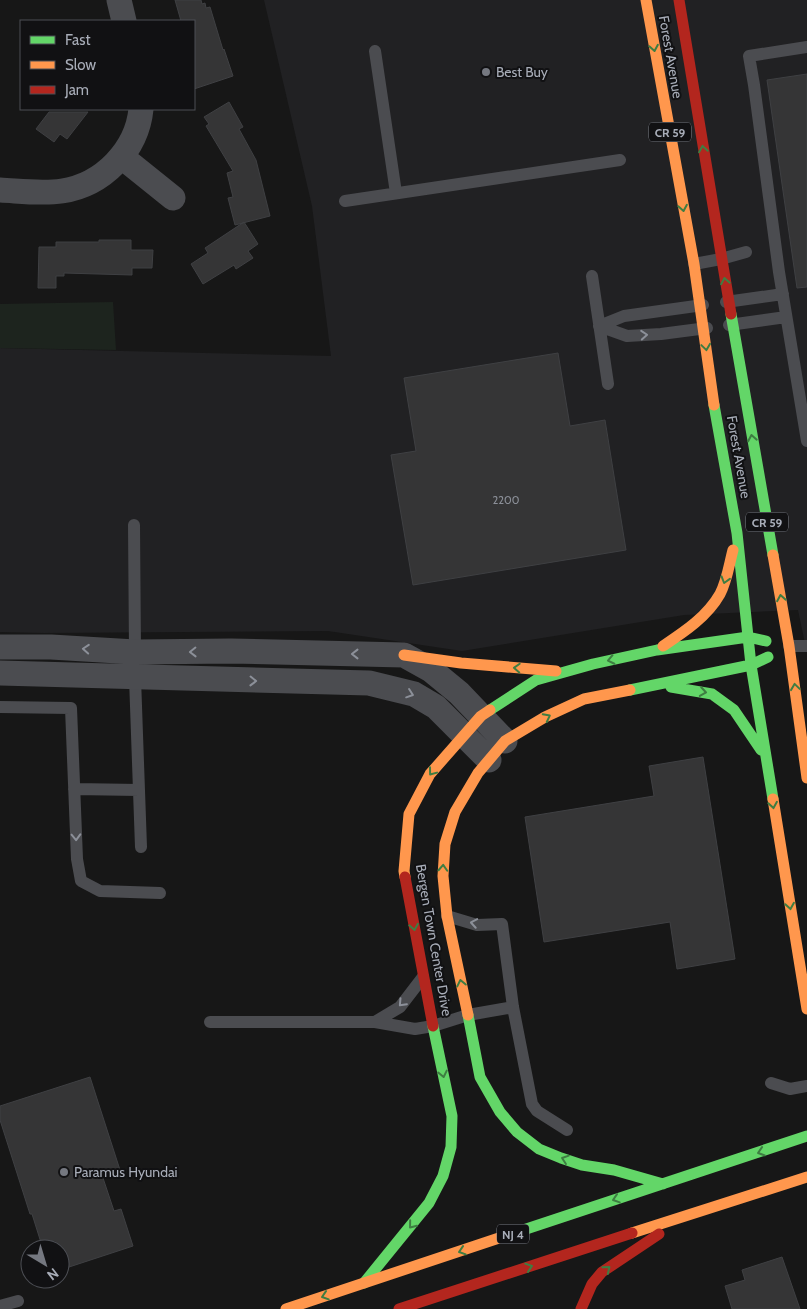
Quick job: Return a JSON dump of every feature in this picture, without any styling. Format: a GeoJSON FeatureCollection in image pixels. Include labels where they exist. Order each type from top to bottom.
{"type":"FeatureCollection","features":[{"type":"Feature","properties":{"kind":"main road","name":"Forest Avenue"},"geometry":{"type":"LineString","coordinates":[[646,0],[694,264],[714,404],[737,533],[751,665],[807,1009]]}},
{"type":"Feature","properties":{"kind":"main road","name":"Forest Avenue"},"geometry":{"type":"LineString","coordinates":[[679,0],[721,259],[789,646],[805,750],[807,778]]}},
{"type":"Feature","properties":{"kind":"main road"},"geometry":{"type":"LineString","coordinates":[[657,650],[690,628],[708,611],[724,585],[737,533]]}},
{"type":"Feature","properties":{"kind":"main road"},"geometry":{"type":"LineString","coordinates":[[748,637],[789,646]]}},
{"type":"Feature","properties":{"kind":"main road","name":"Bergen Town Center Drive"},"geometry":{"type":"LineString","coordinates":[[364,1283],[429,1204],[443,1176],[451,1147],[452,1116],[423,977],[404,871],[409,814],[430,774],[481,716],[536,680],[593,664],[657,650],[748,637]]}},
{"type":"Feature","properties":{"kind":"main road","name":"Bergen Town Center Drive"},"geometry":{"type":"LineString","coordinates":[[663,1184],[614,1170],[582,1165],[539,1149],[517,1132],[500,1112],[480,1077],[447,916],[443,876],[445,844],[455,812],[478,773],[505,741],[545,717],[584,699],[751,665],[789,646]]}},
{"type":"Feature","properties":{"kind":"main road"},"geometry":{"type":"LineString","coordinates":[[404,655],[433,661],[565,672]]}},
{"type":"Feature","properties":{"kind":"main road"},"geometry":{"type":"LineString","coordinates":[[655,685],[712,694],[734,710],[766,756]]}},
{"type":"Feature","properties":{"kind":"main road","name":"NJ 4"},"geometry":{"type":"LineString","coordinates":[[286,1309],[807,1136]]}},
{"type":"Feature","properties":{"kind":"main road"},"geometry":{"type":"LineString","coordinates":[[400,1309],[807,1177]]}},
{"type":"Feature","properties":{"kind":"main road"},"geometry":{"type":"LineString","coordinates":[[581,1309],[592,1284],[602,1272],[688,1215]]}},
{"type":"Feature","properties":{"kind":"street"},"geometry":{"type":"LineString","coordinates":[[118,0],[124,20]]}},
{"type":"Feature","properties":{"kind":"street"},"geometry":{"type":"LineString","coordinates":[[0,190],[61,191],[81,186],[102,176],[122,157],[133,138],[140,119],[141,110]]}},
{"type":"Feature","properties":{"kind":"street"},"geometry":{"type":"LineString","coordinates":[[122,157],[173,198]]}},
{"type":"Feature","properties":{"kind":"street"},"geometry":{"type":"LineString","coordinates":[[0,647],[51,647],[135,652],[231,651],[404,655],[431,670],[459,694],[505,741]]}},
{"type":"Feature","properties":{"kind":"street"},"geometry":{"type":"LineString","coordinates":[[0,673],[369,683],[414,694],[436,707],[489,760]]}},
{"type":"Feature","properties":{"kind":"lane"},"geometry":{"type":"LineString","coordinates":[[807,47],[748,56],[754,85],[782,294],[807,441]]}},
{"type":"Feature","properties":{"kind":"lane"},"geometry":{"type":"LineString","coordinates":[[375,52],[396,194]]}},
{"type":"Feature","properties":{"kind":"lane"},"geometry":{"type":"LineString","coordinates":[[345,201],[620,160]]}},
{"type":"Feature","properties":{"kind":"lane"},"geometry":{"type":"LineString","coordinates":[[694,264],[746,252]]}},
{"type":"Feature","properties":{"kind":"lane"},"geometry":{"type":"LineString","coordinates":[[592,276],[608,384]]}},
{"type":"Feature","properties":{"kind":"lane"},"geometry":{"type":"LineString","coordinates":[[599,326],[624,316],[782,294]]}},
{"type":"Feature","properties":{"kind":"lane"},"geometry":{"type":"LineString","coordinates":[[599,326],[627,336],[690,331],[786,317]]}},
{"type":"Feature","properties":{"kind":"lane"},"geometry":{"type":"LineString","coordinates":[[134,525],[135,652]]}},
{"type":"Feature","properties":{"kind":"lane"},"geometry":{"type":"LineString","coordinates":[[789,646],[807,646]]}},
{"type":"Feature","properties":{"kind":"lane"},"geometry":{"type":"LineString","coordinates":[[135,678],[141,847]]}},
{"type":"Feature","properties":{"kind":"lane"},"geometry":{"type":"LineString","coordinates":[[0,707],[71,708],[77,859],[81,880],[100,891],[160,893]]}},
{"type":"Feature","properties":{"kind":"lane"},"geometry":{"type":"LineString","coordinates":[[74,789],[139,790]]}},
{"type":"Feature","properties":{"kind":"lane"},"geometry":{"type":"LineString","coordinates":[[447,916],[477,925],[502,924],[513,1007],[532,1104],[537,1111],[567,1130]]}},
{"type":"Feature","properties":{"kind":"lane"},"geometry":{"type":"LineString","coordinates":[[375,1022],[400,1007],[423,977]]}},
{"type":"Feature","properties":{"kind":"lane"},"geometry":{"type":"LineString","coordinates":[[210,1022],[375,1022],[415,1029],[433,1026],[468,1015],[513,1007]]}},
{"type":"Feature","properties":{"kind":"lane"},"geometry":{"type":"LineString","coordinates":[[771,1083],[790,1088],[807,1086]]}},
{"type":"Feature","properties":{"kind":"lane"},"geometry":{"type":"LineString","coordinates":[[0,1306],[18,1301]]}},
{"type":"Feature","properties":{"kind":"shaded area"},"geometry":{"type":"Polygon","coordinates":[[[264,0],[807,0],[807,653],[798,610],[684,615],[462,651],[328,631],[0,632],[0,348],[331,356],[312,206],[264,0]]]}},
{"type":"Feature","properties":{"kind":"shaded area"},"geometry":{"type":"Polygon","coordinates":[[[113,302],[116,350],[0,348],[0,304],[113,302]]]}},
{"type":"Feature","properties":{"kind":"building"},"geometry":{"type":"Polygon","coordinates":[[[175,0],[201,0],[202,4],[205,3],[206,8],[210,7],[233,76],[195,89],[195,20],[181,20],[175,0]]]}},
{"type":"Feature","properties":{"kind":"building"},"geometry":{"type":"Polygon","coordinates":[[[807,74],[807,287],[797,288],[767,80],[807,74]]]}},
{"type":"Feature","properties":{"kind":"building"},"geometry":{"type":"Polygon","coordinates":[[[229,102],[243,127],[239,129],[256,160],[270,216],[235,225],[228,198],[233,197],[227,173],[233,171],[206,126],[209,124],[204,117],[229,102]]]}},
{"type":"Feature","properties":{"kind":"building"},"geometry":{"type":"Polygon","coordinates":[[[49,112],[88,112],[67,139],[60,134],[54,142],[36,129],[49,112]]]}},
{"type":"Feature","properties":{"kind":"building"},"geometry":{"type":"Polygon","coordinates":[[[244,222],[258,244],[248,251],[253,258],[236,269],[234,265],[203,284],[191,264],[208,253],[205,248],[244,222]]]}},
{"type":"Feature","properties":{"kind":"building"},"geometry":{"type":"Polygon","coordinates":[[[99,240],[131,240],[131,250],[153,250],[152,268],[132,268],[132,275],[64,273],[64,276],[56,276],[56,288],[38,288],[39,247],[56,247],[56,242],[99,242],[99,240]]]}},
{"type":"Feature","properties":{"kind":"building"},"geometry":{"type":"Polygon","coordinates":[[[558,353],[570,426],[605,420],[626,550],[413,585],[391,455],[416,451],[404,378],[558,353]]]}},
{"type":"Feature","properties":{"kind":"building"},"geometry":{"type":"Polygon","coordinates":[[[703,757],[735,959],[677,969],[670,922],[544,942],[525,817],[654,796],[649,766],[703,757]]]}},
{"type":"Feature","properties":{"kind":"building","name":"Paramus Hyundai"},"geometry":{"type":"Polygon","coordinates":[[[90,1077],[120,1170],[102,1175],[114,1211],[121,1209],[133,1246],[70,1267],[70,1239],[40,1239],[0,1120],[0,1106],[90,1077]]]}},
{"type":"Feature","properties":{"kind":"building"},"geometry":{"type":"Polygon","coordinates":[[[782,1257],[800,1309],[732,1309],[725,1286],[745,1280],[742,1270],[782,1257]]]}},
{"type":"Feature","properties":{"kind":"traffic: fast"},"geometry":{"type":"LineString","coordinates":[[731,314],[773,555]]}},
{"type":"Feature","properties":{"kind":"traffic: fast"},"geometry":{"type":"LineString","coordinates":[[714,405],[737,533],[751,665],[773,799]]}},
{"type":"Feature","properties":{"kind":"traffic: fast"},"geometry":{"type":"LineString","coordinates":[[490,710],[536,680],[593,664],[657,650],[748,637],[766,641]]}},
{"type":"Feature","properties":{"kind":"traffic: fast"},"geometry":{"type":"LineString","coordinates":[[630,690],[751,665],[768,657]]}},
{"type":"Feature","properties":{"kind":"traffic: fast"},"geometry":{"type":"LineString","coordinates":[[671,687],[712,694],[734,710],[761,750]]}},
{"type":"Feature","properties":{"kind":"traffic: fast"},"geometry":{"type":"LineString","coordinates":[[468,1015],[480,1077],[500,1112],[517,1132],[539,1149],[561,1158],[582,1165],[614,1170],[663,1184]]}},
{"type":"Feature","properties":{"kind":"traffic: fast"},"geometry":{"type":"LineString","coordinates":[[364,1283],[429,1203],[443,1176],[451,1147],[452,1116],[433,1026]]}},
{"type":"Feature","properties":{"kind":"traffic: fast"},"geometry":{"type":"LineString","coordinates":[[508,1235],[807,1136]]}},
{"type":"Feature","properties":{"kind":"traffic: slow"},"geometry":{"type":"LineString","coordinates":[[646,0],[694,264],[714,405]]}},
{"type":"Feature","properties":{"kind":"traffic: slow"},"geometry":{"type":"LineString","coordinates":[[663,646],[694,623],[715,602],[728,573],[733,550]]}},
{"type":"Feature","properties":{"kind":"traffic: slow"},"geometry":{"type":"LineString","coordinates":[[773,555],[789,646],[807,778]]}},
{"type":"Feature","properties":{"kind":"traffic: slow"},"geometry":{"type":"LineString","coordinates":[[404,655],[461,663],[556,671]]}},
{"type":"Feature","properties":{"kind":"traffic: slow"},"geometry":{"type":"LineString","coordinates":[[468,1015],[447,916],[443,876],[445,844],[455,812],[478,773],[505,741],[545,717],[584,699],[630,690]]}},
{"type":"Feature","properties":{"kind":"traffic: slow"},"geometry":{"type":"LineString","coordinates":[[405,877],[409,814],[430,774],[481,716],[490,710]]}},
{"type":"Feature","properties":{"kind":"traffic: slow"},"geometry":{"type":"LineString","coordinates":[[773,799],[807,1009]]}},
{"type":"Feature","properties":{"kind":"traffic: slow"},"geometry":{"type":"LineString","coordinates":[[632,1233],[807,1177]]}},
{"type":"Feature","properties":{"kind":"traffic: slow"},"geometry":{"type":"LineString","coordinates":[[286,1309],[508,1235]]}},
{"type":"Feature","properties":{"kind":"traffic: jam"},"geometry":{"type":"LineString","coordinates":[[679,0],[731,314]]}},
{"type":"Feature","properties":{"kind":"traffic: jam"},"geometry":{"type":"LineString","coordinates":[[405,877],[433,1026]]}},
{"type":"Feature","properties":{"kind":"traffic: jam"},"geometry":{"type":"LineString","coordinates":[[399,1309],[632,1233]]}},
{"type":"Feature","properties":{"kind":"traffic: jam"},"geometry":{"type":"LineString","coordinates":[[581,1309],[592,1284],[602,1272],[659,1234]]}},
{"type":"Feature","properties":{"kind":"place","name":"Best Buy"},"geometry":{"type":"Point","coordinates":[486,72]}},
{"type":"Feature","properties":{"kind":"place","name":"Paramus Hyundai"},"geometry":{"type":"Point","coordinates":[64,1172]}}]}
